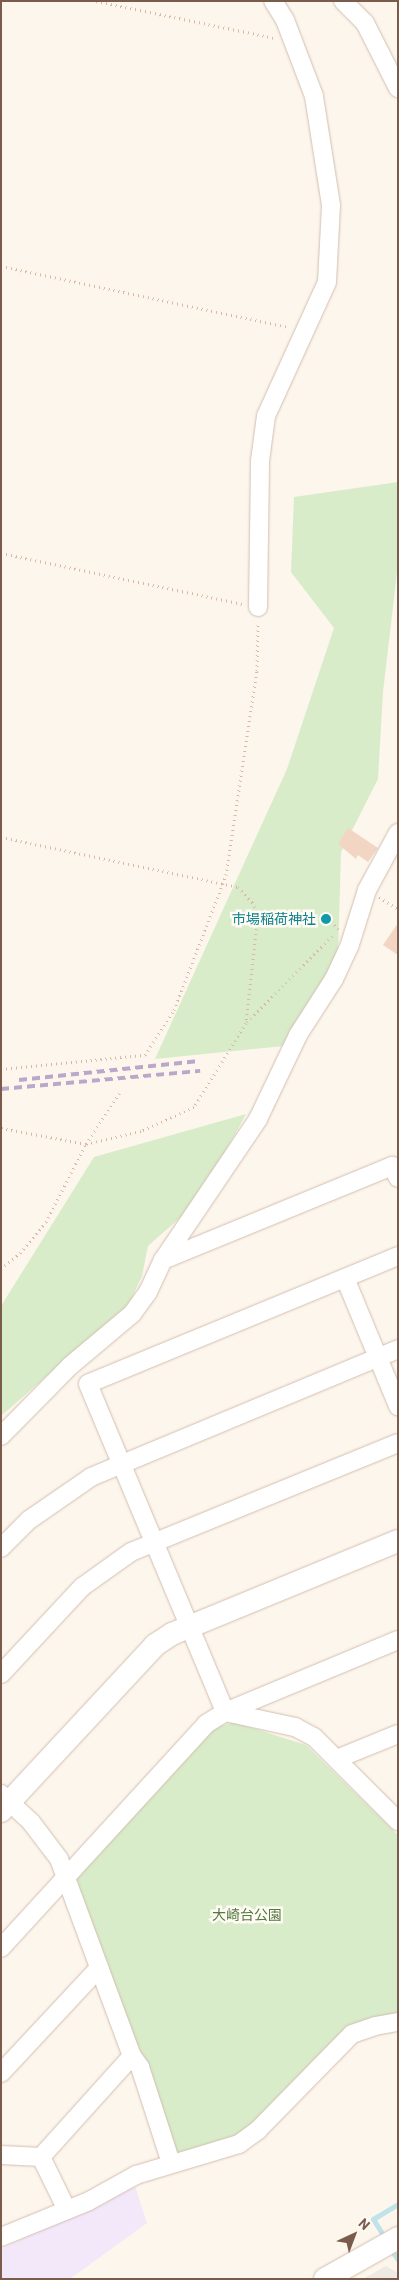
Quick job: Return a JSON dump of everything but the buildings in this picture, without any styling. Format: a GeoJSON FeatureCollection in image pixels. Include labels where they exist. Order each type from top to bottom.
{"type":"FeatureCollection","features":[{"type":"Feature","properties":{"kind":"street"},"geometry":{"type":"LineString","coordinates":[[258,607],[260,461],[266,416],[327,282],[331,205],[314,96],[293,41],[273,1]]}},
{"type":"Feature","properties":{"kind":"street"},"geometry":{"type":"LineString","coordinates":[[343,1],[365,23],[398,88]]}},
{"type":"Feature","properties":{"kind":"street"},"geometry":{"type":"LineString","coordinates":[[1,1436],[70,1366],[132,1314],[148,1292],[163,1260],[258,1119],[298,1035],[334,979],[350,944],[362,904],[398,833]]}},
{"type":"Feature","properties":{"kind":"street"},"geometry":{"type":"LineString","coordinates":[[163,1260],[392,1166],[398,1178]]}},
{"type":"Feature","properties":{"kind":"street"},"geometry":{"type":"LineString","coordinates":[[225,1712],[88,1384],[398,1256]]}},
{"type":"Feature","properties":{"kind":"street"},"geometry":{"type":"LineString","coordinates":[[345,1278],[398,1406]]}},
{"type":"Feature","properties":{"kind":"street"},"geometry":{"type":"LineString","coordinates":[[1,1548],[29,1520],[70,1490],[121,1464],[398,1349]]}},
{"type":"Feature","properties":{"kind":"street"},"geometry":{"type":"LineString","coordinates":[[1,1674],[82,1587],[131,1552],[398,1443]]}},
{"type":"Feature","properties":{"kind":"street"},"geometry":{"type":"LineString","coordinates":[[171,2163],[140,2067],[132,2056],[59,1859],[45,1839],[4,1802],[155,1645],[189,1627],[398,1541]]}},
{"type":"Feature","properties":{"kind":"street"},"geometry":{"type":"LineString","coordinates":[[1,1948],[206,1724],[225,1712],[398,1640]]}},
{"type":"Feature","properties":{"kind":"street"},"geometry":{"type":"LineString","coordinates":[[225,1712],[295,1727],[314,1737],[339,1758],[398,1821]]}},
{"type":"Feature","properties":{"kind":"street"},"geometry":{"type":"LineString","coordinates":[[339,1758],[398,1734]]}},
{"type":"Feature","properties":{"kind":"street"},"geometry":{"type":"LineString","coordinates":[[1,2073],[99,1968]]}},
{"type":"Feature","properties":{"kind":"street"},"geometry":{"type":"LineString","coordinates":[[1,2237],[67,2210],[136,2175],[238,2144],[258,2130],[352,2034],[375,2026],[398,2022]]}},
{"type":"Feature","properties":{"kind":"street"},"geometry":{"type":"LineString","coordinates":[[41,2157],[132,2056]]}},
{"type":"Feature","properties":{"kind":"street"},"geometry":{"type":"LineString","coordinates":[[1,2155],[41,2157]]}},
{"type":"Feature","properties":{"kind":"street"},"geometry":{"type":"LineString","coordinates":[[41,2157],[67,2210]]}},
{"type":"Feature","properties":{"kind":"street"},"geometry":{"type":"LineString","coordinates":[[324,2279],[398,2238]]}},
{"type":"Feature","properties":{"kind":"path"},"geometry":{"type":"LineString","coordinates":[[96,1],[293,41]]}},
{"type":"Feature","properties":{"kind":"path"},"geometry":{"type":"LineString","coordinates":[[1,266],[306,330]]}},
{"type":"Feature","properties":{"kind":"path"},"geometry":{"type":"LineString","coordinates":[[1,553],[258,607],[257,671],[223,884],[174,1010],[145,1055],[1,1068]]}},
{"type":"Feature","properties":{"kind":"path"},"geometry":{"type":"LineString","coordinates":[[1,837],[238,887],[252,902],[258,914],[246,1023]]}},
{"type":"Feature","properties":{"kind":"path"},"geometry":{"type":"LineString","coordinates":[[1,1128],[86,1144],[141,1131],[194,1107],[246,1023],[362,904]]}},
{"type":"Feature","properties":{"kind":"path"},"geometry":{"type":"LineString","coordinates":[[330,921],[335,926]]}},
{"type":"Feature","properties":{"kind":"path"},"geometry":{"type":"LineString","coordinates":[[1,1269],[20,1253],[46,1222],[86,1144],[120,1092]]}},
{"type":"Feature","properties":{"kind":"shaded area"},"geometry":{"type":"Polygon","coordinates":[[[135,2186],[147,2223],[70,2279],[1,2279],[1,2249],[135,2186]]]}},
{"type":"Feature","properties":{"kind":"shaded area"},"geometry":{"type":"Polygon","coordinates":[[[386,2266],[398,2273],[398,2279],[363,2279],[386,2266]]]}},
{"type":"Feature","properties":{"kind":"green space"},"geometry":{"type":"Polygon","coordinates":[[[398,482],[398,564],[383,692],[378,779],[341,852],[338,954],[284,1046],[155,1059],[287,769],[334,628],[291,572],[294,497],[398,482]]]}},
{"type":"Feature","properties":{"kind":"green space"},"geometry":{"type":"Polygon","coordinates":[[[246,1114],[198,1202],[148,1246],[142,1276],[129,1304],[1,1416],[1,1306],[94,1157],[246,1114]]]}},
{"type":"Feature","properties":{"kind":"green space","name":"大崎台公園"},"geometry":{"type":"Polygon","coordinates":[[[234,1722],[306,1745],[397,1834],[398,2016],[377,2022],[241,2137],[177,2154],[76,1885],[76,1875],[214,1728],[234,1722]]]}},
{"type":"Feature","properties":{"kind":"waterway"},"geometry":{"type":"LineString","coordinates":[[385,2238],[373,2219],[398,2204]]}},
{"type":"Feature","properties":{"kind":"waterway"},"geometry":{"type":"LineString","coordinates":[[390,2248],[398,2260]]}},
{"type":"Feature","properties":{"kind":"railway"},"geometry":{"type":"LineString","coordinates":[[19,1080],[199,1061]]}},
{"type":"Feature","properties":{"kind":"railway"},"geometry":{"type":"LineString","coordinates":[[1,1089],[200,1071]]}},
{"type":"Feature","properties":{"kind":"place","name":"市場稲荷神社"},"geometry":{"type":"Point","coordinates":[326,919]}}]}
